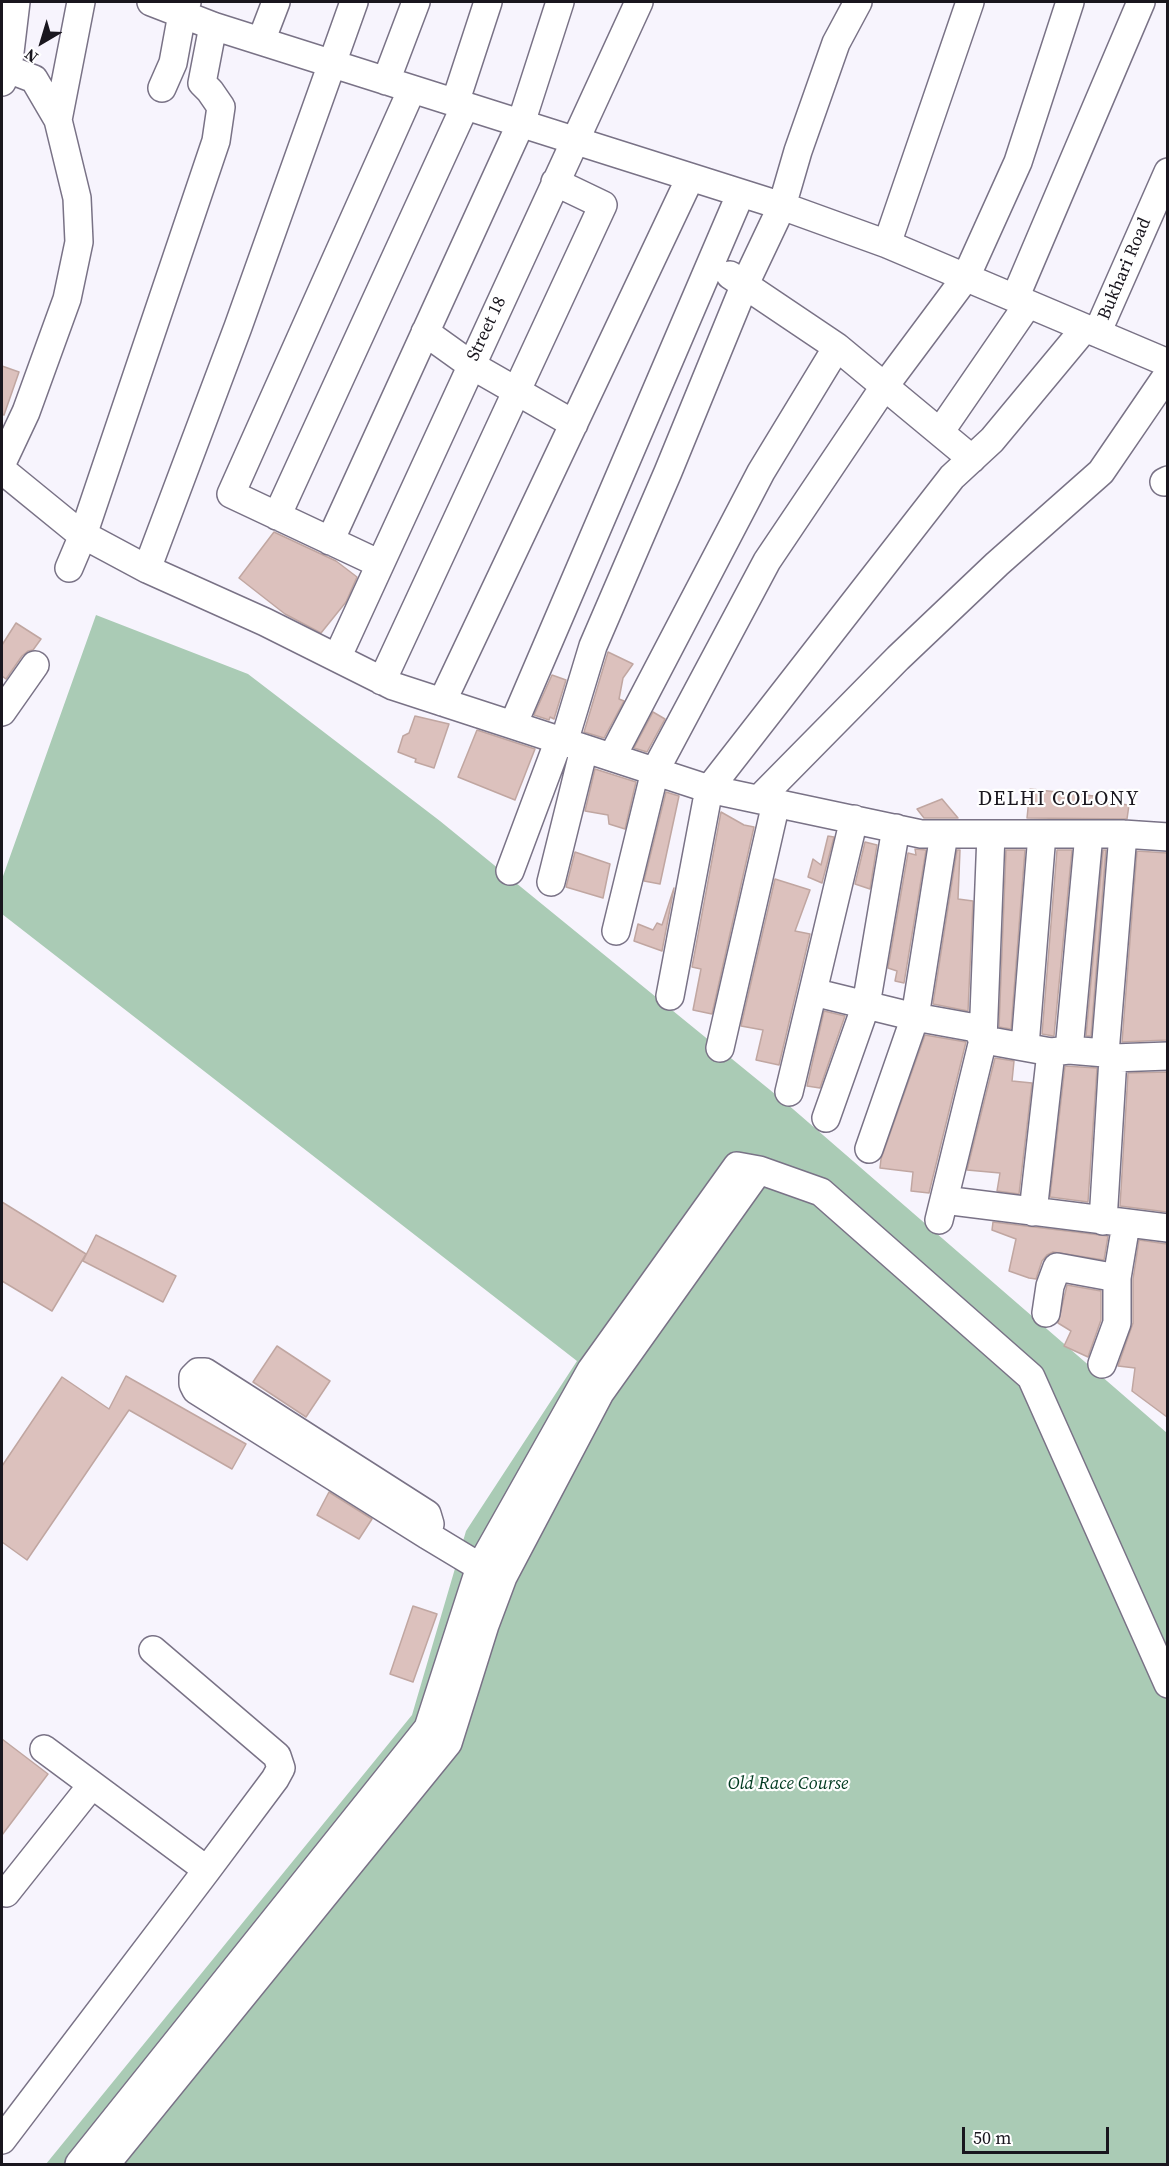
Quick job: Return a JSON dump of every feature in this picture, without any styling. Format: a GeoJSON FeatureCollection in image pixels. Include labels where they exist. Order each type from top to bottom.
{"type":"FeatureCollection","features":[{"type":"Feature","properties":{"kind":"street"},"geometry":{"type":"LineString","coordinates":[[2,462],[26,412],[67,299],[79,242],[77,198],[58,120],[34,79],[5,76],[16,2]]}},
{"type":"Feature","properties":{"kind":"street"},"geometry":{"type":"LineString","coordinates":[[58,120],[81,2]]}},
{"type":"Feature","properties":{"kind":"street"},"geometry":{"type":"LineString","coordinates":[[151,2],[184,8],[213,26],[740,195],[782,206],[887,244],[1167,363]]}},
{"type":"Feature","properties":{"kind":"street"},"geometry":{"type":"LineString","coordinates":[[261,41],[276,2]]}},
{"type":"Feature","properties":{"kind":"street"},"geometry":{"type":"LineString","coordinates":[[147,569],[238,327],[354,2]]}},
{"type":"Feature","properties":{"kind":"street"},"geometry":{"type":"LineString","coordinates":[[386,81],[416,2]]}},
{"type":"Feature","properties":{"kind":"street"},"geometry":{"type":"LineString","coordinates":[[277,516],[460,104],[488,2]]}},
{"type":"Feature","properties":{"kind":"street"},"geometry":{"type":"LineString","coordinates":[[330,541],[521,123],[560,2]]}},
{"type":"Feature","properties":{"kind":"street","name":"Street 18"},"geometry":{"type":"LineString","coordinates":[[337,658],[639,2]]}},
{"type":"Feature","properties":{"kind":"street"},"geometry":{"type":"LineString","coordinates":[[551,882],[569,744],[592,645],[668,472],[745,284],[782,206],[798,151],[836,43],[858,2]]}},
{"type":"Feature","properties":{"kind":"street"},"geometry":{"type":"LineString","coordinates":[[887,244],[970,2]]}},
{"type":"Feature","properties":{"kind":"street"},"geometry":{"type":"LineString","coordinates":[[616,931],[655,771],[767,561],[884,387],[966,277],[1017,162],[1070,2]]}},
{"type":"Feature","properties":{"kind":"street"},"geometry":{"type":"LineString","coordinates":[[940,432],[1022,301],[1141,2]]}},
{"type":"Feature","properties":{"kind":"street"},"geometry":{"type":"LineString","coordinates":[[162,88],[176,51],[184,8]]}},
{"type":"Feature","properties":{"kind":"street"},"geometry":{"type":"LineString","coordinates":[[69,568],[83,535],[216,141],[221,107],[202,82],[213,26]]}},
{"type":"Feature","properties":{"kind":"street"},"geometry":{"type":"LineString","coordinates":[[380,564],[231,494],[412,89]]}},
{"type":"Feature","properties":{"kind":"street","name":"Bukhari Road"},"geometry":{"type":"LineString","coordinates":[[709,789],[952,477],[992,440],[1091,331],[1167,172]]}},
{"type":"Feature","properties":{"kind":"street"},"geometry":{"type":"LineString","coordinates":[[442,702],[690,178]]}},
{"type":"Feature","properties":{"kind":"street"},"geometry":{"type":"LineString","coordinates":[[382,681],[603,205],[555,182]]}},
{"type":"Feature","properties":{"kind":"street"},"geometry":{"type":"LineString","coordinates":[[513,725],[740,195]]}},
{"type":"Feature","properties":{"kind":"street"},"geometry":{"type":"LineString","coordinates":[[711,264],[745,284],[837,347],[972,459]]}},
{"type":"Feature","properties":{"kind":"street"},"geometry":{"type":"LineString","coordinates":[[425,332],[471,365],[574,424]]}},
{"type":"Feature","properties":{"kind":"street"},"geometry":{"type":"LineString","coordinates":[[612,757],[761,472],[837,347]]}},
{"type":"Feature","properties":{"kind":"street"},"geometry":{"type":"LineString","coordinates":[[720,1047],[767,801],[898,658],[997,564],[1101,471],[1167,374]]}},
{"type":"Feature","properties":{"kind":"street"},"geometry":{"type":"LineString","coordinates":[[2,470],[83,535],[147,569],[265,622],[393,686],[709,789],[921,834],[1123,834],[1167,837]]}},
{"type":"Feature","properties":{"kind":"street"},"geometry":{"type":"LineString","coordinates":[[2,712],[35,665]]}},
{"type":"Feature","properties":{"kind":"street"},"geometry":{"type":"LineString","coordinates":[[512,867],[569,744]]}},
{"type":"Feature","properties":{"kind":"street"},"geometry":{"type":"LineString","coordinates":[[670,996],[709,789]]}},
{"type":"Feature","properties":{"kind":"street"},"geometry":{"type":"LineString","coordinates":[[789,1092],[854,819]]}},
{"type":"Feature","properties":{"kind":"street"},"geometry":{"type":"LineString","coordinates":[[826,1118],[866,1005],[896,828]]}},
{"type":"Feature","properties":{"kind":"street"},"geometry":{"type":"LineString","coordinates":[[869,1149],[915,1017],[944,834]]}},
{"type":"Feature","properties":{"kind":"street"},"geometry":{"type":"LineString","coordinates":[[991,834],[983,1040],[941,1210],[1033,1212],[1167,1228]]}},
{"type":"Feature","properties":{"kind":"street"},"geometry":{"type":"LineString","coordinates":[[1025,1046],[1042,834]]}},
{"type":"Feature","properties":{"kind":"street"},"geometry":{"type":"LineString","coordinates":[[1033,1212],[1060,1051],[1089,834]]}},
{"type":"Feature","properties":{"kind":"street"},"geometry":{"type":"LineString","coordinates":[[1102,1364],[1117,1323],[1109,1056],[1123,834]]}},
{"type":"Feature","properties":{"kind":"street"},"geometry":{"type":"LineString","coordinates":[[813,992],[915,1017],[976,1028],[983,1040]]}},
{"type":"Feature","properties":{"kind":"street"},"geometry":{"type":"LineString","coordinates":[[983,1040],[1109,1056],[1167,1056]]}},
{"type":"Feature","properties":{"kind":"street"},"geometry":{"type":"LineString","coordinates":[[80,2164],[428,1728],[491,1572],[591,1370],[737,1166],[759,1170],[821,1192],[1030,1377],[1167,1684]]}},
{"type":"Feature","properties":{"kind":"street"},"geometry":{"type":"LineString","coordinates":[[1046,1313],[1050,1286],[1058,1267],[1117,1278]]}},
{"type":"Feature","properties":{"kind":"street"},"geometry":{"type":"LineString","coordinates":[[427,1535],[430,1524],[427,1515],[205,1372],[198,1372],[192,1377],[196,1390],[427,1535],[491,1572]]}},
{"type":"Feature","properties":{"kind":"street"},"geometry":{"type":"LineString","coordinates":[[106,2164],[448,1743],[485,1625],[491,1572]]}},
{"type":"Feature","properties":{"kind":"street"},"geometry":{"type":"LineString","coordinates":[[2,2140],[207,1870],[281,1768],[277,1756],[153,1650]]}},
{"type":"Feature","properties":{"kind":"street"},"geometry":{"type":"LineString","coordinates":[[44,1749],[207,1870]]}},
{"type":"Feature","properties":{"kind":"street"},"geometry":{"type":"LineString","coordinates":[[6,1893],[91,1786]]}},
{"type":"Feature","properties":{"kind":"green space","name":"Old Race Course"},"geometry":{"type":"Polygon","coordinates":[[[96,615],[248,674],[440,821],[786,1103],[1167,1433],[1167,2164],[46,2164],[412,1715],[466,1531],[577,1361],[2,914],[2,879],[96,615]]]}},
{"type":"Feature","properties":{"kind":"building"},"geometry":{"type":"Polygon","coordinates":[[[2,366],[19,372],[4,415],[2,414],[2,366]]]}},
{"type":"Feature","properties":{"kind":"building"},"geometry":{"type":"Polygon","coordinates":[[[274,532],[336,561],[357,577],[346,602],[321,633],[285,614],[239,578],[274,532]]]}},
{"type":"Feature","properties":{"kind":"building"},"geometry":{"type":"Polygon","coordinates":[[[16,623],[41,639],[33,650],[22,656],[6,679],[2,676],[2,645],[16,623]]]}},
{"type":"Feature","properties":{"kind":"building"},"geometry":{"type":"Polygon","coordinates":[[[608,652],[633,664],[623,678],[619,699],[624,701],[604,738],[584,732],[608,652]]]}},
{"type":"Feature","properties":{"kind":"building"},"geometry":{"type":"Polygon","coordinates":[[[552,675],[566,680],[554,719],[550,717],[549,720],[534,715],[552,675]]]}},
{"type":"Feature","properties":{"kind":"building"},"geometry":{"type":"Polygon","coordinates":[[[653,712],[665,719],[647,752],[634,748],[653,712]]]}},
{"type":"Feature","properties":{"kind":"building"},"geometry":{"type":"Polygon","coordinates":[[[415,716],[449,724],[434,768],[415,762],[416,759],[398,752],[403,736],[409,733],[415,716]]]}},
{"type":"Feature","properties":{"kind":"building"},"geometry":{"type":"Polygon","coordinates":[[[477,730],[535,749],[515,800],[458,777],[477,730]]]}},
{"type":"Feature","properties":{"kind":"building"},"geometry":{"type":"Polygon","coordinates":[[[595,769],[636,782],[625,829],[609,824],[608,815],[585,811],[595,769]]]}},
{"type":"Feature","properties":{"kind":"building"},"geometry":{"type":"Polygon","coordinates":[[[1030,789],[1094,796],[1094,801],[1129,805],[1127,819],[1027,818],[1030,789]]]}},
{"type":"Feature","properties":{"kind":"building"},"geometry":{"type":"Polygon","coordinates":[[[666,792],[679,796],[660,884],[644,881],[666,792]]]}},
{"type":"Feature","properties":{"kind":"building"},"geometry":{"type":"Polygon","coordinates":[[[942,799],[958,818],[924,818],[917,809],[942,799]]]}},
{"type":"Feature","properties":{"kind":"building"},"geometry":{"type":"Polygon","coordinates":[[[721,812],[744,825],[754,827],[712,1014],[693,1010],[701,969],[692,967],[721,812]]]}},
{"type":"Feature","properties":{"kind":"building"},"geometry":{"type":"Polygon","coordinates":[[[828,836],[834,837],[822,883],[808,877],[813,859],[821,865],[828,836]]]}},
{"type":"Feature","properties":{"kind":"building"},"geometry":{"type":"Polygon","coordinates":[[[865,842],[877,845],[870,889],[855,884],[865,842]]]}},
{"type":"Feature","properties":{"kind":"building"},"geometry":{"type":"Polygon","coordinates":[[[915,849],[926,850],[904,983],[895,981],[897,971],[888,968],[908,853],[916,855],[915,849]]]}},
{"type":"Feature","properties":{"kind":"building"},"geometry":{"type":"Polygon","coordinates":[[[957,850],[960,850],[958,899],[973,901],[968,1011],[933,1004],[957,850]]]}},
{"type":"Feature","properties":{"kind":"building"},"geometry":{"type":"Polygon","coordinates":[[[1006,850],[1025,850],[1011,1029],[999,1027],[1006,850]]]}},
{"type":"Feature","properties":{"kind":"building"},"geometry":{"type":"Polygon","coordinates":[[[1057,850],[1072,850],[1053,1036],[1042,1034],[1057,850]]]}},
{"type":"Feature","properties":{"kind":"building"},"geometry":{"type":"Polygon","coordinates":[[[1103,850],[1106,850],[1091,1036],[1086,1036],[1103,850]]]}},
{"type":"Feature","properties":{"kind":"building"},"geometry":{"type":"Polygon","coordinates":[[[1137,851],[1167,853],[1167,1040],[1122,1042],[1137,851]]]}},
{"type":"Feature","properties":{"kind":"building"},"geometry":{"type":"Polygon","coordinates":[[[575,852],[610,864],[603,898],[566,887],[575,852]]]}},
{"type":"Feature","properties":{"kind":"building"},"geometry":{"type":"Polygon","coordinates":[[[775,879],[810,890],[795,931],[810,934],[779,1065],[756,1060],[763,1030],[741,1026],[775,879]]]}},
{"type":"Feature","properties":{"kind":"building"},"geometry":{"type":"Polygon","coordinates":[[[674,888],[662,951],[634,941],[638,924],[653,930],[657,923],[662,925],[674,888]]]}},
{"type":"Feature","properties":{"kind":"building"},"geometry":{"type":"Polygon","coordinates":[[[824,1011],[845,1016],[820,1088],[807,1086],[824,1011]]]}},
{"type":"Feature","properties":{"kind":"building"},"geometry":{"type":"Polygon","coordinates":[[[925,1035],[966,1042],[929,1193],[911,1191],[913,1172],[880,1168],[881,1159],[925,1035]]]}},
{"type":"Feature","properties":{"kind":"building"},"geometry":{"type":"Polygon","coordinates":[[[995,1058],[1014,1061],[1012,1081],[1032,1083],[1019,1194],[997,1191],[1000,1173],[967,1170],[995,1058]]]}},
{"type":"Feature","properties":{"kind":"building"},"geometry":{"type":"Polygon","coordinates":[[[1065,1066],[1097,1068],[1088,1202],[1050,1197],[1065,1066]]]}},
{"type":"Feature","properties":{"kind":"building"},"geometry":{"type":"Polygon","coordinates":[[[1167,1072],[1167,1212],[1120,1206],[1128,1073],[1167,1072]]]}},
{"type":"Feature","properties":{"kind":"building"},"geometry":{"type":"Polygon","coordinates":[[[2,1202],[86,1254],[52,1311],[2,1281],[2,1202]]]}},
{"type":"Feature","properties":{"kind":"building"},"geometry":{"type":"Polygon","coordinates":[[[993,1222],[1108,1236],[1104,1260],[1053,1252],[1042,1261],[1036,1279],[1029,1278],[1009,1271],[1016,1239],[992,1230],[993,1222]]]}},
{"type":"Feature","properties":{"kind":"building"},"geometry":{"type":"Polygon","coordinates":[[[96,1235],[176,1276],[163,1302],[83,1261],[96,1235]]]}},
{"type":"Feature","properties":{"kind":"building"},"geometry":{"type":"Polygon","coordinates":[[[1139,1240],[1167,1244],[1167,1417],[1132,1391],[1135,1368],[1118,1366],[1133,1323],[1133,1279],[1139,1240]]]}},
{"type":"Feature","properties":{"kind":"building"},"geometry":{"type":"Polygon","coordinates":[[[1067,1285],[1101,1291],[1101,1320],[1088,1357],[1064,1346],[1071,1331],[1058,1323],[1067,1285]]]}},
{"type":"Feature","properties":{"kind":"building"},"geometry":{"type":"Polygon","coordinates":[[[277,1346],[330,1381],[306,1417],[253,1382],[277,1346]]]}},
{"type":"Feature","properties":{"kind":"building"},"geometry":{"type":"Polygon","coordinates":[[[126,1376],[246,1444],[232,1469],[129,1410],[27,1560],[2,1542],[2,1466],[62,1377],[109,1409],[126,1376]]]}},
{"type":"Feature","properties":{"kind":"building"},"geometry":{"type":"Polygon","coordinates":[[[329,1492],[372,1519],[359,1539],[317,1515],[329,1492]]]}},
{"type":"Feature","properties":{"kind":"building"},"geometry":{"type":"Polygon","coordinates":[[[413,1606],[437,1614],[413,1682],[390,1674],[413,1606]]]}},
{"type":"Feature","properties":{"kind":"building"},"geometry":{"type":"Polygon","coordinates":[[[2,1739],[48,1774],[2,1835],[2,1739]]]}},
{"type":"Feature","properties":{"kind":"district","name":"DELHI COLONY"},"geometry":{"type":"Point","coordinates":[1059,800]}}]}
